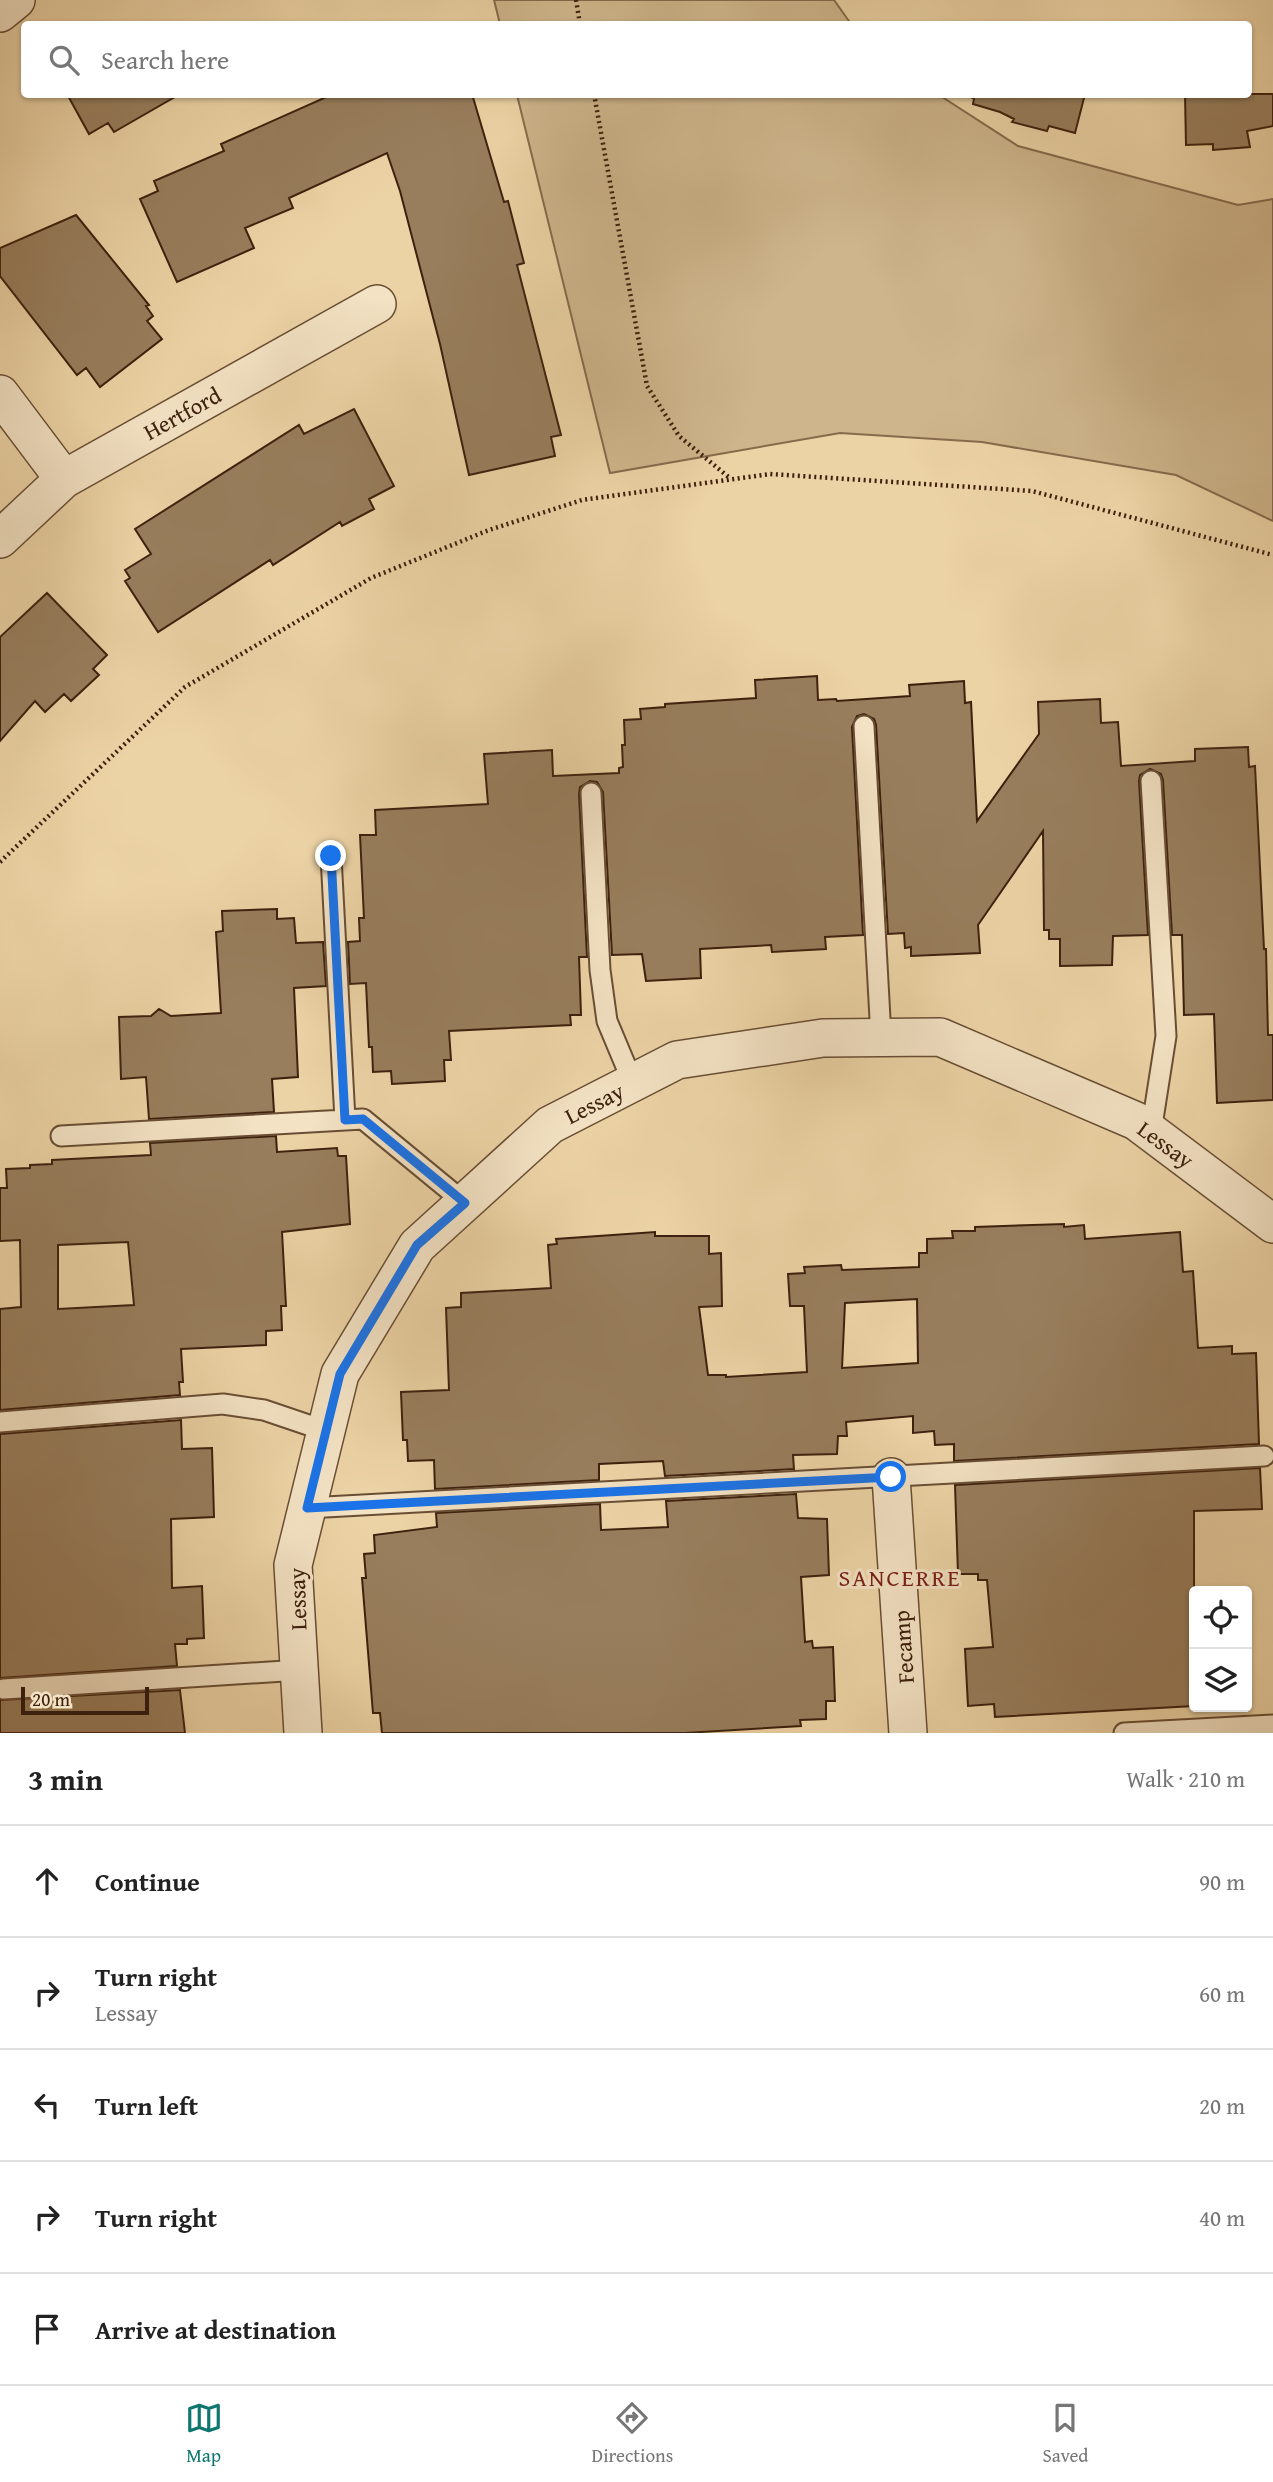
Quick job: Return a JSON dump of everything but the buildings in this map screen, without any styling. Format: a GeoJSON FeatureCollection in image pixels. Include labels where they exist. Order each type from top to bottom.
{"type":"FeatureCollection","features":[{"type":"Feature","properties":{"kind":"street"},"geometry":{"type":"LineString","coordinates":[[0,13],[16,0]]}},
{"type":"Feature","properties":{"kind":"street","name":"Hertford"},"geometry":{"type":"LineString","coordinates":[[0,539],[64,479],[377,304]]}},
{"type":"Feature","properties":{"kind":"street"},"geometry":{"type":"LineString","coordinates":[[0,394],[64,479]]}},
{"type":"Feature","properties":{"kind":"street","name":"Lessay"},"geometry":{"type":"LineString","coordinates":[[303,1733],[293,1565],[340,1374],[417,1245],[550,1125],[677,1060],[822,1038],[940,1037],[1136,1121],[1273,1224]]}},
{"type":"Feature","properties":{"kind":"street","name":"Fecamp"},"geometry":{"type":"LineString","coordinates":[[891,1477],[908,1733]]}},
{"type":"Feature","properties":{"kind":"lane"},"geometry":{"type":"LineString","coordinates":[[864,726],[881,1037]]}},
{"type":"Feature","properties":{"kind":"lane"},"geometry":{"type":"LineString","coordinates":[[1151,781],[1166,1036],[1151,1132]]}},
{"type":"Feature","properties":{"kind":"lane"},"geometry":{"type":"LineString","coordinates":[[591,793],[600,970],[607,1021],[633,1083]]}},
{"type":"Feature","properties":{"kind":"lane"},"geometry":{"type":"LineString","coordinates":[[331,856],[345,1120]]}},
{"type":"Feature","properties":{"kind":"lane"},"geometry":{"type":"LineString","coordinates":[[61,1136],[363,1119],[465,1203]]}},
{"type":"Feature","properties":{"kind":"lane"},"geometry":{"type":"LineString","coordinates":[[0,1422],[223,1404],[264,1410],[326,1431]]}},
{"type":"Feature","properties":{"kind":"lane"},"geometry":{"type":"LineString","coordinates":[[307,1508],[1264,1457]]}},
{"type":"Feature","properties":{"kind":"lane"},"geometry":{"type":"LineString","coordinates":[[4,1689],[300,1671]]}},
{"type":"Feature","properties":{"kind":"lane"},"geometry":{"type":"LineString","coordinates":[[1124,1733],[1273,1725]]}},
{"type":"Feature","properties":{"kind":"path"},"geometry":{"type":"LineString","coordinates":[[576,0],[580,21]]}},
{"type":"Feature","properties":{"kind":"path"},"geometry":{"type":"LineString","coordinates":[[595,98],[647,386],[680,436],[732,479]]}},
{"type":"Feature","properties":{"kind":"path"},"geometry":{"type":"LineString","coordinates":[[0,863],[185,687],[371,578],[489,530],[582,500],[770,474],[1032,491],[1273,555]]}},
{"type":"Feature","properties":{"kind":"shaded area"},"geometry":{"type":"Polygon","coordinates":[[[494,0],[834,0],[849,21],[499,21],[494,0]]]}},
{"type":"Feature","properties":{"kind":"shaded area"},"geometry":{"type":"Polygon","coordinates":[[[518,98],[944,98],[1018,146],[1238,205],[1273,199],[1273,521],[1176,475],[982,442],[840,433],[610,473],[518,98]]]}},
{"type":"Feature","properties":{"kind":"district","name":"SANCERRE"},"geometry":{"type":"Point","coordinates":[900,1577]}},
{"type":"Feature","properties":{"kind":"route"},"geometry":{"type":"LineString","coordinates":[[331,856],[345,1120],[363,1119],[465,1203],[417,1245],[340,1374],[307,1508],[891,1477]]}}]}
